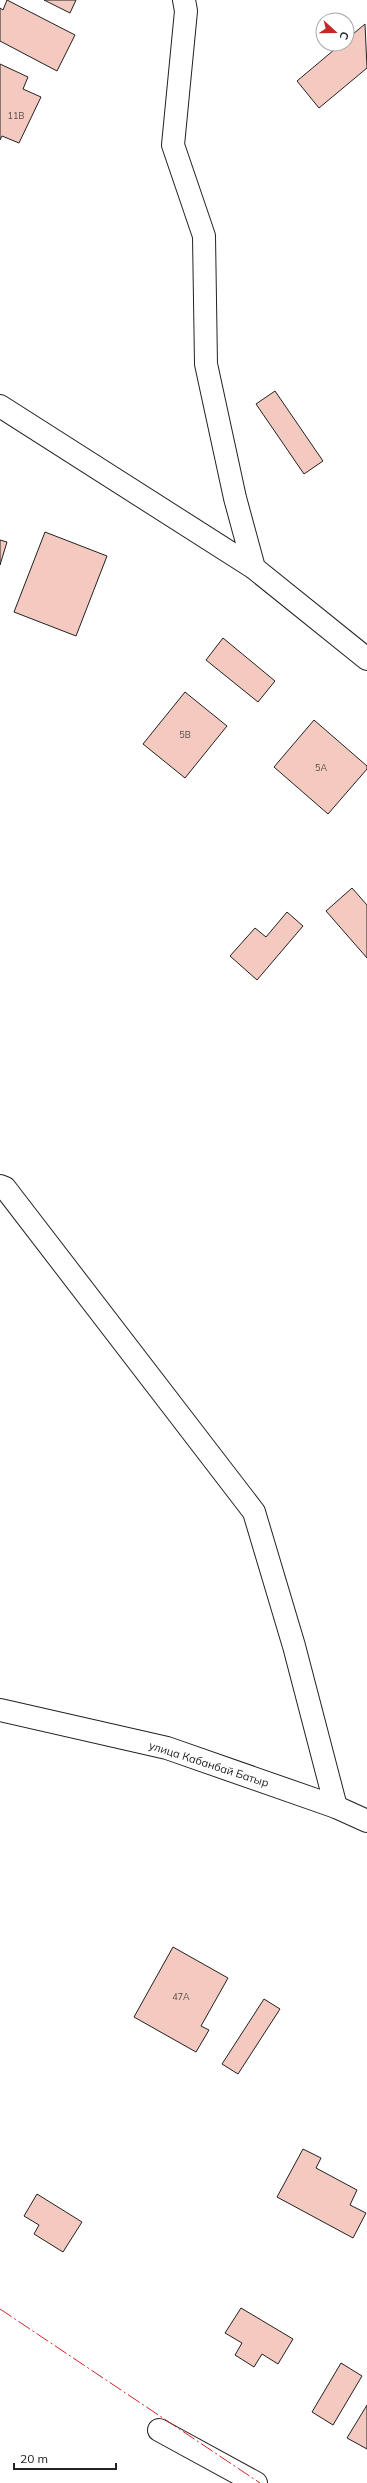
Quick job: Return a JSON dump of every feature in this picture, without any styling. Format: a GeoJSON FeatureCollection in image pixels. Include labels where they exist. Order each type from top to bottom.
{"type":"FeatureCollection","features":[{"type":"Feature","properties":{"kind":"street"},"geometry":{"type":"LineString","coordinates":[[184,0],[186,11],[173,145],[204,236],[206,364],[236,498],[254,568]]}},
{"type":"Feature","properties":{"kind":"street"},"geometry":{"type":"LineString","coordinates":[[0,406],[254,568],[367,659]]}},
{"type":"Feature","properties":{"kind":"street"},"geometry":{"type":"LineString","coordinates":[[0,1186],[5,1188],[254,1512],[294,1646],[336,1807]]}},
{"type":"Feature","properties":{"kind":"street","name":"улица Кабанбай Батыр"},"geometry":{"type":"LineString","coordinates":[[0,1710],[167,1748],[336,1807],[367,1821]]}},
{"type":"Feature","properties":{"kind":"street"},"geometry":{"type":"LineString","coordinates":[[160,2430],[256,2483]]}},
{"type":"Feature","properties":{"kind":"building"},"geometry":{"type":"Polygon","coordinates":[[[7,0],[75,35],[57,71],[0,41],[0,8],[3,10],[7,0]]]}},
{"type":"Feature","properties":{"kind":"building"},"geometry":{"type":"Polygon","coordinates":[[[44,0],[76,0],[70,13],[44,0]]]}},
{"type":"Feature","properties":{"kind":"building"},"geometry":{"type":"Polygon","coordinates":[[[365,24],[367,68],[319,108],[297,81],[331,52],[355,52],[355,32],[365,24]]]}},
{"type":"Feature","properties":{"kind":"building"},"geometry":{"type":"Polygon","coordinates":[[[0,64],[28,77],[23,89],[41,97],[19,143],[2,136],[0,140],[0,64]]]}},
{"type":"Feature","properties":{"kind":"building"},"geometry":{"type":"Polygon","coordinates":[[[275,391],[323,461],[304,474],[256,404],[275,391]]]}},
{"type":"Feature","properties":{"kind":"building"},"geometry":{"type":"Polygon","coordinates":[[[45,532],[107,556],[76,636],[14,612],[45,532]]]}},
{"type":"Feature","properties":{"kind":"building"},"geometry":{"type":"Polygon","coordinates":[[[0,540],[7,542],[0,565],[0,540]]]}},
{"type":"Feature","properties":{"kind":"building"},"geometry":{"type":"Polygon","coordinates":[[[223,638],[275,681],[258,702],[206,660],[223,638]]]}},
{"type":"Feature","properties":{"kind":"building"},"geometry":{"type":"Polygon","coordinates":[[[185,692],[227,726],[185,778],[143,744],[185,692]]]}},
{"type":"Feature","properties":{"kind":"building"},"geometry":{"type":"Polygon","coordinates":[[[314,720],[367,766],[367,769],[328,814],[274,767],[314,720]]]}},
{"type":"Feature","properties":{"kind":"building"},"geometry":{"type":"Polygon","coordinates":[[[352,888],[367,905],[367,958],[326,911],[352,888]]]}},
{"type":"Feature","properties":{"kind":"building"},"geometry":{"type":"Polygon","coordinates":[[[287,912],[303,926],[257,980],[230,956],[255,928],[266,937],[287,912]]]}},
{"type":"Feature","properties":{"kind":"building"},"geometry":{"type":"Polygon","coordinates":[[[173,1947],[228,1978],[201,2026],[209,2030],[196,2052],[134,2017],[173,1947]]]}},
{"type":"Feature","properties":{"kind":"building"},"geometry":{"type":"Polygon","coordinates":[[[264,1999],[280,2009],[238,2074],[222,2064],[264,1999]]]}},
{"type":"Feature","properties":{"kind":"building"},"geometry":{"type":"Polygon","coordinates":[[[303,2149],[321,2158],[316,2168],[357,2190],[350,2205],[366,2213],[353,2238],[277,2197],[303,2149]]]}},
{"type":"Feature","properties":{"kind":"building"},"geometry":{"type":"Polygon","coordinates":[[[37,2194],[82,2222],[63,2252],[34,2234],[39,2225],[24,2216],[37,2194]]]}},
{"type":"Feature","properties":{"kind":"building"},"geometry":{"type":"Polygon","coordinates":[[[241,2308],[293,2339],[278,2364],[262,2354],[254,2367],[235,2355],[242,2343],[225,2333],[241,2308]]]}},
{"type":"Feature","properties":{"kind":"building"},"geometry":{"type":"Polygon","coordinates":[[[341,2363],[362,2376],[333,2425],[312,2412],[341,2363]]]}},
{"type":"Feature","properties":{"kind":"building"},"geometry":{"type":"Polygon","coordinates":[[[367,2405],[367,2449],[347,2438],[367,2405]]]}},
{"type":"Feature","properties":{"kind":"power"},"geometry":{"type":"LineString","coordinates":[[0,2309],[260,2483]]}}]}
